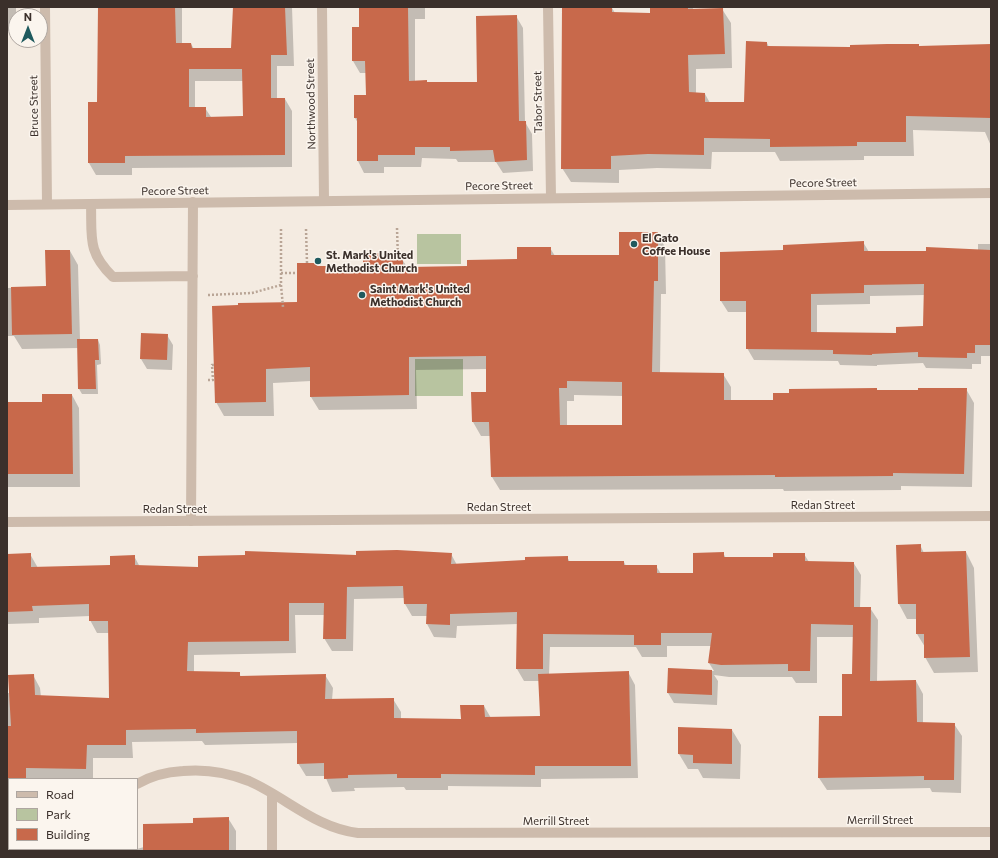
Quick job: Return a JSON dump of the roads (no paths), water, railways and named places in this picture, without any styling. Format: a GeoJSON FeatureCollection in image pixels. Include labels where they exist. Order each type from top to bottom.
{"type":"FeatureCollection","features":[{"type":"Feature","properties":{"kind":"street","name":"Bruce Street"},"geometry":{"type":"LineString","coordinates":[[45,7],[47,204]]}},
{"type":"Feature","properties":{"kind":"street","name":"Northwood Street"},"geometry":{"type":"LineString","coordinates":[[322,7],[324,200]]}},
{"type":"Feature","properties":{"kind":"street","name":"Tabor Street"},"geometry":{"type":"LineString","coordinates":[[548,7],[551,197]]}},
{"type":"Feature","properties":{"kind":"street","name":"Pecore Street"},"geometry":{"type":"LineString","coordinates":[[7,205],[551,197],[991,193]]}},
{"type":"Feature","properties":{"kind":"street"},"geometry":{"type":"LineString","coordinates":[[192,521],[193,202]]}},
{"type":"Feature","properties":{"kind":"street"},"geometry":{"type":"LineString","coordinates":[[91,204],[92,245],[99,261],[113,277],[193,276]]}},
{"type":"Feature","properties":{"kind":"street","name":"Redan Street"},"geometry":{"type":"LineString","coordinates":[[7,522],[991,516]]}},
{"type":"Feature","properties":{"kind":"street","name":"Merrill Street"},"geometry":{"type":"LineString","coordinates":[[138,783],[152,776],[171,772],[206,771],[235,776],[250,782],[326,825],[344,831],[358,833],[991,832]]}},
{"type":"Feature","properties":{"kind":"street"},"geometry":{"type":"LineString","coordinates":[[272,794],[272,851]]}},
{"type":"Feature","properties":{"kind":"place","name":"El Gato Coffee House"},"geometry":{"type":"Point","coordinates":[634,244]}},
{"type":"Feature","properties":{"kind":"place","name":"St. Mark's United Methodist Church"},"geometry":{"type":"Point","coordinates":[318,261]}},
{"type":"Feature","properties":{"kind":"place","name":"Saint Mark's United Methodist Church"},"geometry":{"type":"Point","coordinates":[362,295]}}]}
